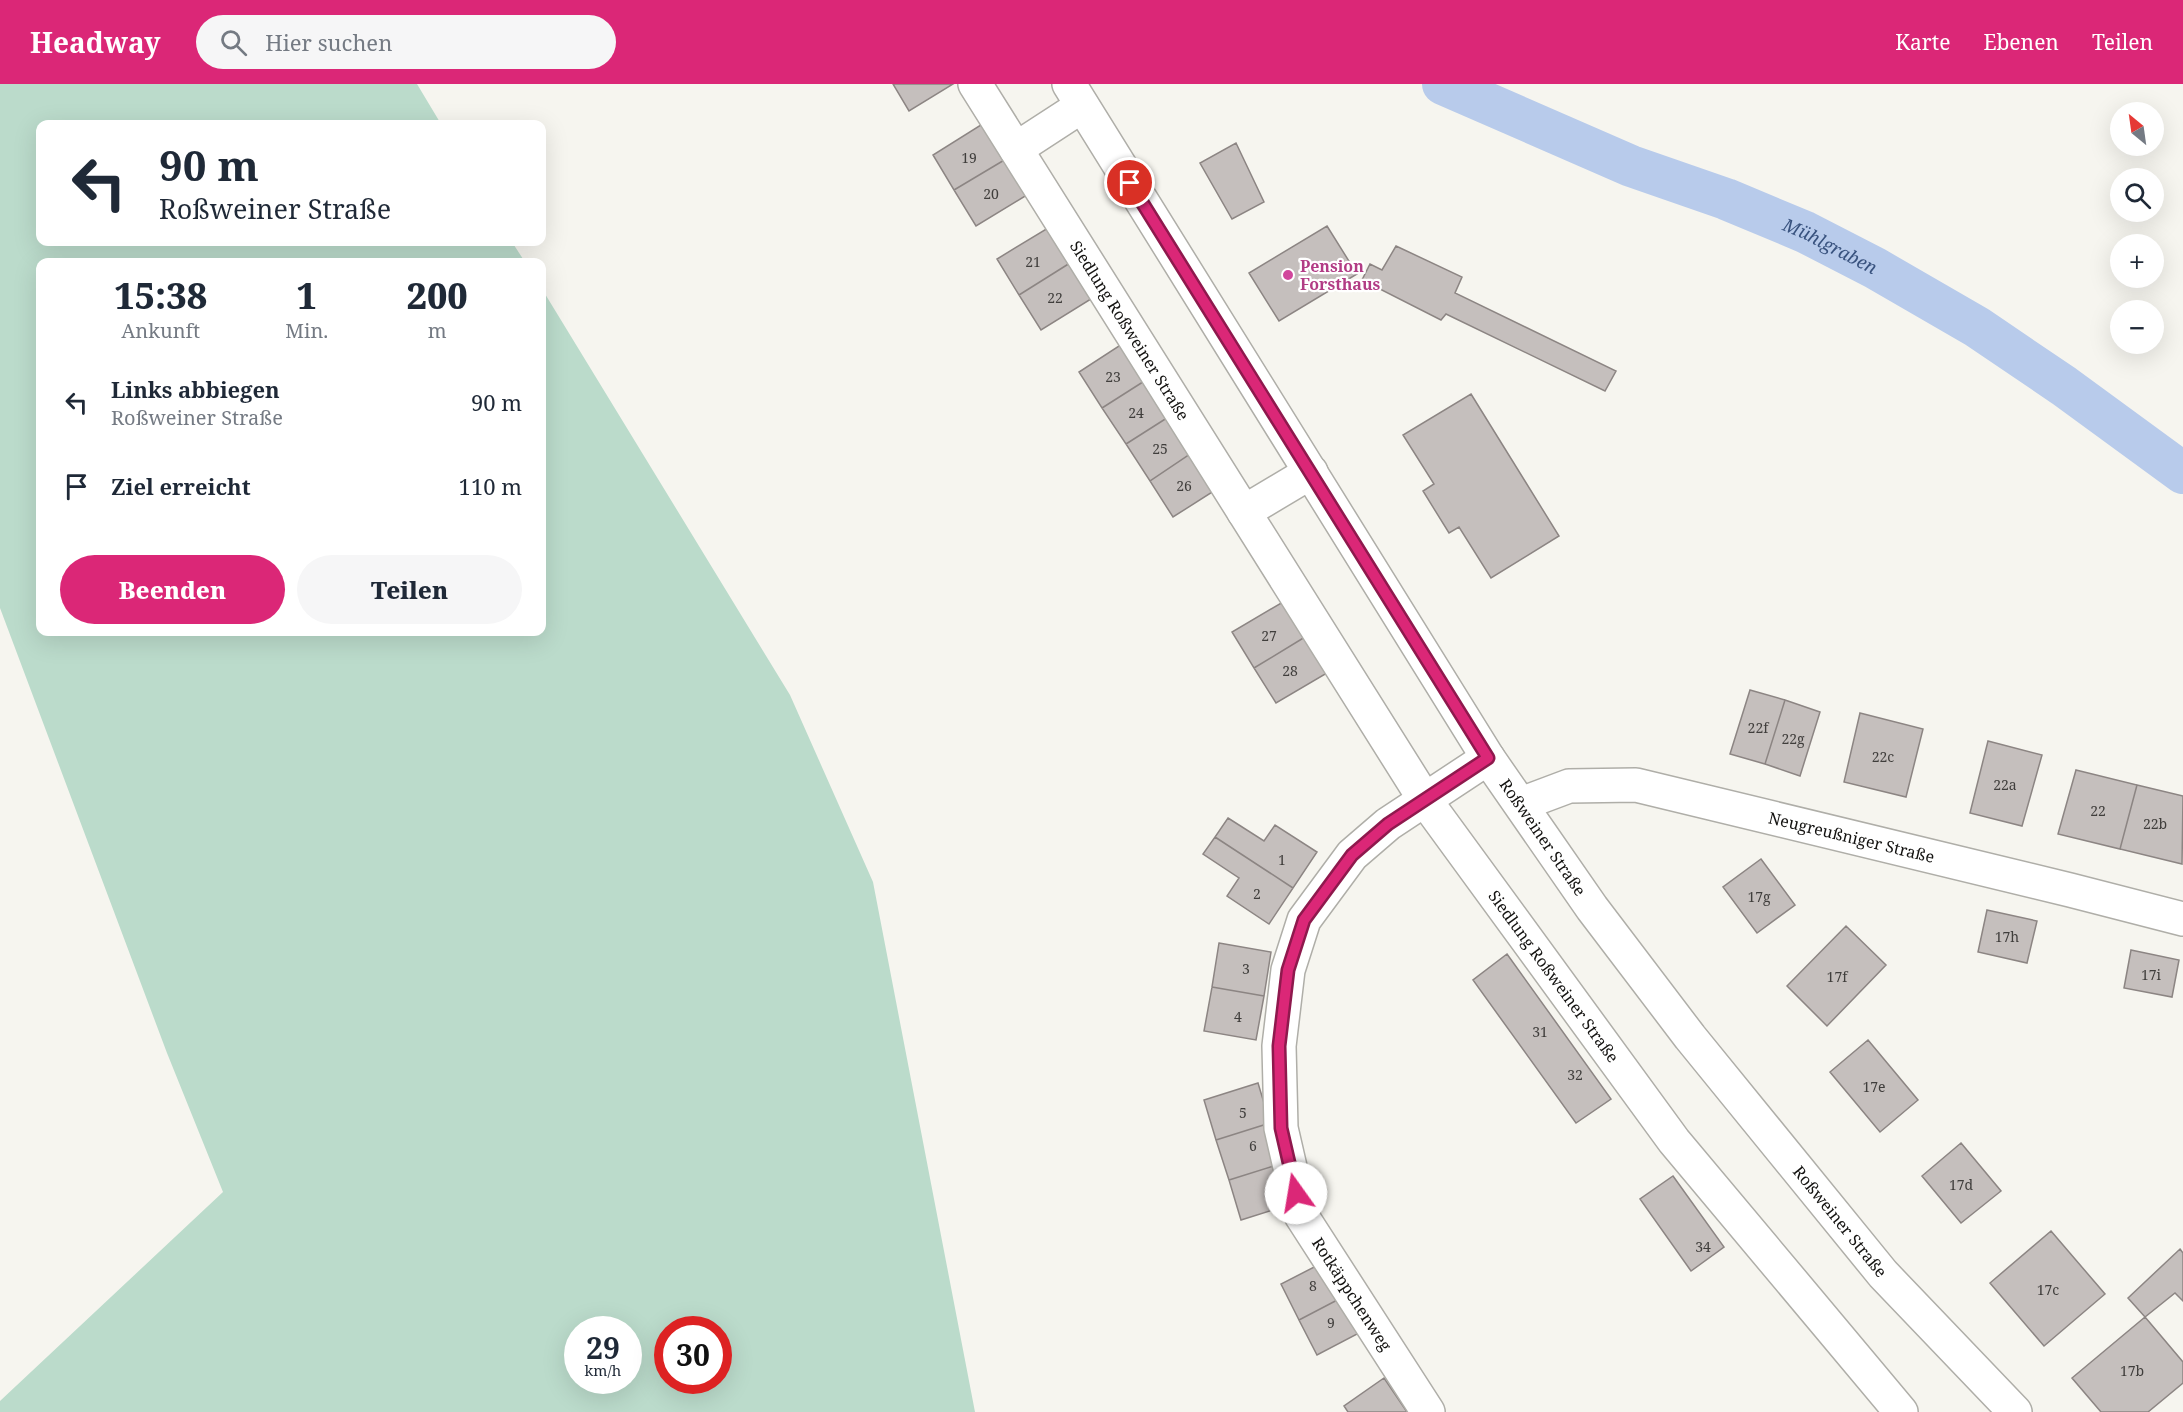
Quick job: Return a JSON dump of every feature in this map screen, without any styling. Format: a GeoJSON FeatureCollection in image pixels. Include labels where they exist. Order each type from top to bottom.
{"type":"FeatureCollection","features":[{"type":"Feature","properties":{"kind":"street","name":"Siedlung Roßweiner Straße"},"geometry":{"type":"LineString","coordinates":[[975,84],[1425,800],[1674,1141],[1901,1412]]}},
{"type":"Feature","properties":{"kind":"street"},"geometry":{"type":"LineString","coordinates":[[1016,149],[1076,95]]}},
{"type":"Feature","properties":{"kind":"street","name":"Roßweiner Straße"},"geometry":{"type":"LineString","coordinates":[[1076,95],[1488,758],[1592,908],[1704,1055],[1883,1274],[2015,1412]]}},
{"type":"Feature","properties":{"kind":"street"},"geometry":{"type":"LineString","coordinates":[[1244,512],[1311,472]]}},
{"type":"Feature","properties":{"kind":"street","name":"Rotkäppchenweg"},"geometry":{"type":"LineString","coordinates":[[1428,1412],[1301,1215],[1281,1128],[1279,1046],[1288,970],[1304,920],[1352,855],[1388,824],[1488,758]]}},
{"type":"Feature","properties":{"kind":"street","name":"Neugreußniger Straße"},"geometry":{"type":"LineString","coordinates":[[1521,804],[1569,786],[1636,785],[2070,890],[2183,920]]}},
{"type":"Feature","properties":{"kind":"green space"},"geometry":{"type":"Polygon","coordinates":[[[0,84],[417,84],[439,120],[36,120],[36,246],[515,246],[522,258],[36,258],[36,636],[546,636],[546,296],[790,695],[873,882],[975,1412],[0,1412],[0,1401],[223,1192],[167,1053],[0,608],[0,84]]]}},
{"type":"Feature","properties":{"kind":"building"},"geometry":{"type":"Polygon","coordinates":[[[893,84],[953,84],[909,111],[893,84]]]}},
{"type":"Feature","properties":{"kind":"building"},"geometry":{"type":"Polygon","coordinates":[[[984,123],[1006,159],[954,190],[933,155],[984,123]]]}},
{"type":"Feature","properties":{"kind":"building"},"geometry":{"type":"Polygon","coordinates":[[[1236,143],[1264,202],[1232,219],[1200,163],[1236,143]]]}},
{"type":"Feature","properties":{"kind":"building"},"geometry":{"type":"Polygon","coordinates":[[[1006,159],[1027,195],[976,226],[954,190],[1006,159]]]}},
{"type":"Feature","properties":{"kind":"building"},"geometry":{"type":"Polygon","coordinates":[[[1327,226],[1357,274],[1279,321],[1249,273],[1327,226]]]}},
{"type":"Feature","properties":{"kind":"building"},"geometry":{"type":"Polygon","coordinates":[[[1048,228],[1070,263],[1019,295],[997,259],[1048,228]]]}},
{"type":"Feature","properties":{"kind":"building"},"geometry":{"type":"Polygon","coordinates":[[[1396,246],[1462,277],[1455,293],[1616,371],[1605,391],[1446,314],[1441,320],[1362,280],[1370,264],[1382,270],[1396,246]]]}},
{"type":"Feature","properties":{"kind":"building"},"geometry":{"type":"Polygon","coordinates":[[[1070,263],[1091,299],[1041,330],[1019,295],[1070,263]]]}},
{"type":"Feature","properties":{"kind":"building"},"geometry":{"type":"Polygon","coordinates":[[[1122,344],[1146,380],[1102,408],[1079,372],[1122,344]]]}},
{"type":"Feature","properties":{"kind":"building"},"geometry":{"type":"Polygon","coordinates":[[[1146,380],[1170,416],[1126,444],[1102,408],[1146,380]]]}},
{"type":"Feature","properties":{"kind":"building"},"geometry":{"type":"Polygon","coordinates":[[[1471,394],[1559,536],[1491,578],[1459,527],[1449,533],[1423,491],[1434,484],[1403,435],[1471,394]]]}},
{"type":"Feature","properties":{"kind":"building"},"geometry":{"type":"Polygon","coordinates":[[[1170,416],[1193,452],[1150,481],[1126,444],[1170,416]]]}},
{"type":"Feature","properties":{"kind":"building"},"geometry":{"type":"Polygon","coordinates":[[[1193,452],[1217,489],[1173,517],[1150,481],[1193,452]]]}},
{"type":"Feature","properties":{"kind":"building"},"geometry":{"type":"Polygon","coordinates":[[[1283,602],[1305,637],[1254,668],[1232,632],[1283,602]]]}},
{"type":"Feature","properties":{"kind":"building"},"geometry":{"type":"Polygon","coordinates":[[[1305,637],[1327,673],[1276,703],[1254,668],[1305,637]]]}},
{"type":"Feature","properties":{"kind":"building"},"geometry":{"type":"Polygon","coordinates":[[[1750,690],[1785,700],[1765,764],[1730,754],[1750,690]]]}},
{"type":"Feature","properties":{"kind":"building"},"geometry":{"type":"Polygon","coordinates":[[[1785,700],[1820,712],[1800,776],[1765,764],[1785,700]]]}},
{"type":"Feature","properties":{"kind":"building"},"geometry":{"type":"Polygon","coordinates":[[[1860,713],[1923,729],[1906,797],[1844,782],[1860,713]]]}},
{"type":"Feature","properties":{"kind":"building"},"geometry":{"type":"Polygon","coordinates":[[[1988,741],[2042,755],[2022,826],[1970,813],[1988,741]]]}},
{"type":"Feature","properties":{"kind":"building"},"geometry":{"type":"Polygon","coordinates":[[[2076,770],[2137,785],[2120,849],[2058,834],[2076,770]]]}},
{"type":"Feature","properties":{"kind":"building"},"geometry":{"type":"Polygon","coordinates":[[[2137,785],[2183,796],[2182,864],[2120,849],[2137,785]]]}},
{"type":"Feature","properties":{"kind":"building"},"geometry":{"type":"Polygon","coordinates":[[[1228,818],[1264,841],[1275,825],[1317,852],[1293,888],[1215,837],[1228,818]]]}},
{"type":"Feature","properties":{"kind":"building"},"geometry":{"type":"Polygon","coordinates":[[[1215,837],[1293,888],[1269,924],[1227,896],[1239,878],[1203,854],[1215,837]]]}},
{"type":"Feature","properties":{"kind":"building"},"geometry":{"type":"Polygon","coordinates":[[[1761,859],[1795,905],[1757,933],[1723,887],[1761,859]]]}},
{"type":"Feature","properties":{"kind":"building"},"geometry":{"type":"Polygon","coordinates":[[[1987,910],[2037,921],[2027,963],[1978,952],[1987,910]]]}},
{"type":"Feature","properties":{"kind":"building"},"geometry":{"type":"Polygon","coordinates":[[[1846,926],[1886,965],[1827,1026],[1787,986],[1846,926]]]}},
{"type":"Feature","properties":{"kind":"building"},"geometry":{"type":"Polygon","coordinates":[[[1219,943],[1271,952],[1264,996],[1212,987],[1219,943]]]}},
{"type":"Feature","properties":{"kind":"building"},"geometry":{"type":"Polygon","coordinates":[[[2131,950],[2179,960],[2172,997],[2124,988],[2131,950]]]}},
{"type":"Feature","properties":{"kind":"building"},"geometry":{"type":"Polygon","coordinates":[[[1507,954],[1611,1099],[1576,1123],[1473,980],[1507,954]]]}},
{"type":"Feature","properties":{"kind":"building"},"geometry":{"type":"Polygon","coordinates":[[[1212,987],[1264,996],[1256,1040],[1204,1031],[1212,987]]]}},
{"type":"Feature","properties":{"kind":"building"},"geometry":{"type":"Polygon","coordinates":[[[1868,1040],[1918,1100],[1880,1132],[1830,1072],[1868,1040]]]}},
{"type":"Feature","properties":{"kind":"building"},"geometry":{"type":"Polygon","coordinates":[[[1258,1083],[1270,1123],[1216,1140],[1204,1100],[1258,1083]]]}},
{"type":"Feature","properties":{"kind":"building"},"geometry":{"type":"Polygon","coordinates":[[[1270,1123],[1283,1163],[1229,1180],[1216,1140],[1270,1123]]]}},
{"type":"Feature","properties":{"kind":"building"},"geometry":{"type":"Polygon","coordinates":[[[1961,1143],[2001,1191],[1961,1223],[1922,1176],[1961,1143]]]}},
{"type":"Feature","properties":{"kind":"building"},"geometry":{"type":"Polygon","coordinates":[[[1283,1163],[1295,1203],[1241,1220],[1229,1180],[1283,1163]]]}},
{"type":"Feature","properties":{"kind":"building"},"geometry":{"type":"Polygon","coordinates":[[[1673,1176],[1724,1247],[1691,1271],[1640,1199],[1673,1176]]]}},
{"type":"Feature","properties":{"kind":"building"},"geometry":{"type":"Polygon","coordinates":[[[2051,1231],[2105,1294],[2044,1346],[1990,1283],[2051,1231]]]}},
{"type":"Feature","properties":{"kind":"building"},"geometry":{"type":"Polygon","coordinates":[[[2180,1249],[2183,1253],[2183,1301],[2175,1293],[2145,1317],[2128,1298],[2180,1249]]]}},
{"type":"Feature","properties":{"kind":"building"},"geometry":{"type":"Polygon","coordinates":[[[1324,1262],[1343,1297],[1299,1320],[1281,1284],[1324,1262]]]}},
{"type":"Feature","properties":{"kind":"building"},"geometry":{"type":"Polygon","coordinates":[[[1343,1297],[1361,1332],[1317,1355],[1299,1320],[1343,1297]]]}},
{"type":"Feature","properties":{"kind":"building"},"geometry":{"type":"Polygon","coordinates":[[[2145,1317],[2183,1362],[2183,1383],[2148,1412],[2101,1412],[2072,1378],[2145,1317]]]}},
{"type":"Feature","properties":{"kind":"building"},"geometry":{"type":"Polygon","coordinates":[[[1384,1378],[1407,1412],[1348,1412],[1344,1406],[1384,1378]]]}},
{"type":"Feature","properties":{"kind":"waterway","name":"Mühlgraben"},"geometry":{"type":"LineString","coordinates":[[1443,84],[1631,166],[1726,199],[1805,232],[1875,268],[1977,327],[2064,386],[2183,473]]}},
{"type":"Feature","properties":{"kind":"place","name":"Pension Forsthaus"},"geometry":{"type":"Point","coordinates":[1288,275]}},
{"type":"Feature","properties":{"kind":"route"},"geometry":{"type":"LineString","coordinates":[[1130,183],[1488,758],[1388,824],[1352,855],[1304,920],[1288,970],[1279,1046],[1281,1128],[1296,1193]]}}]}
